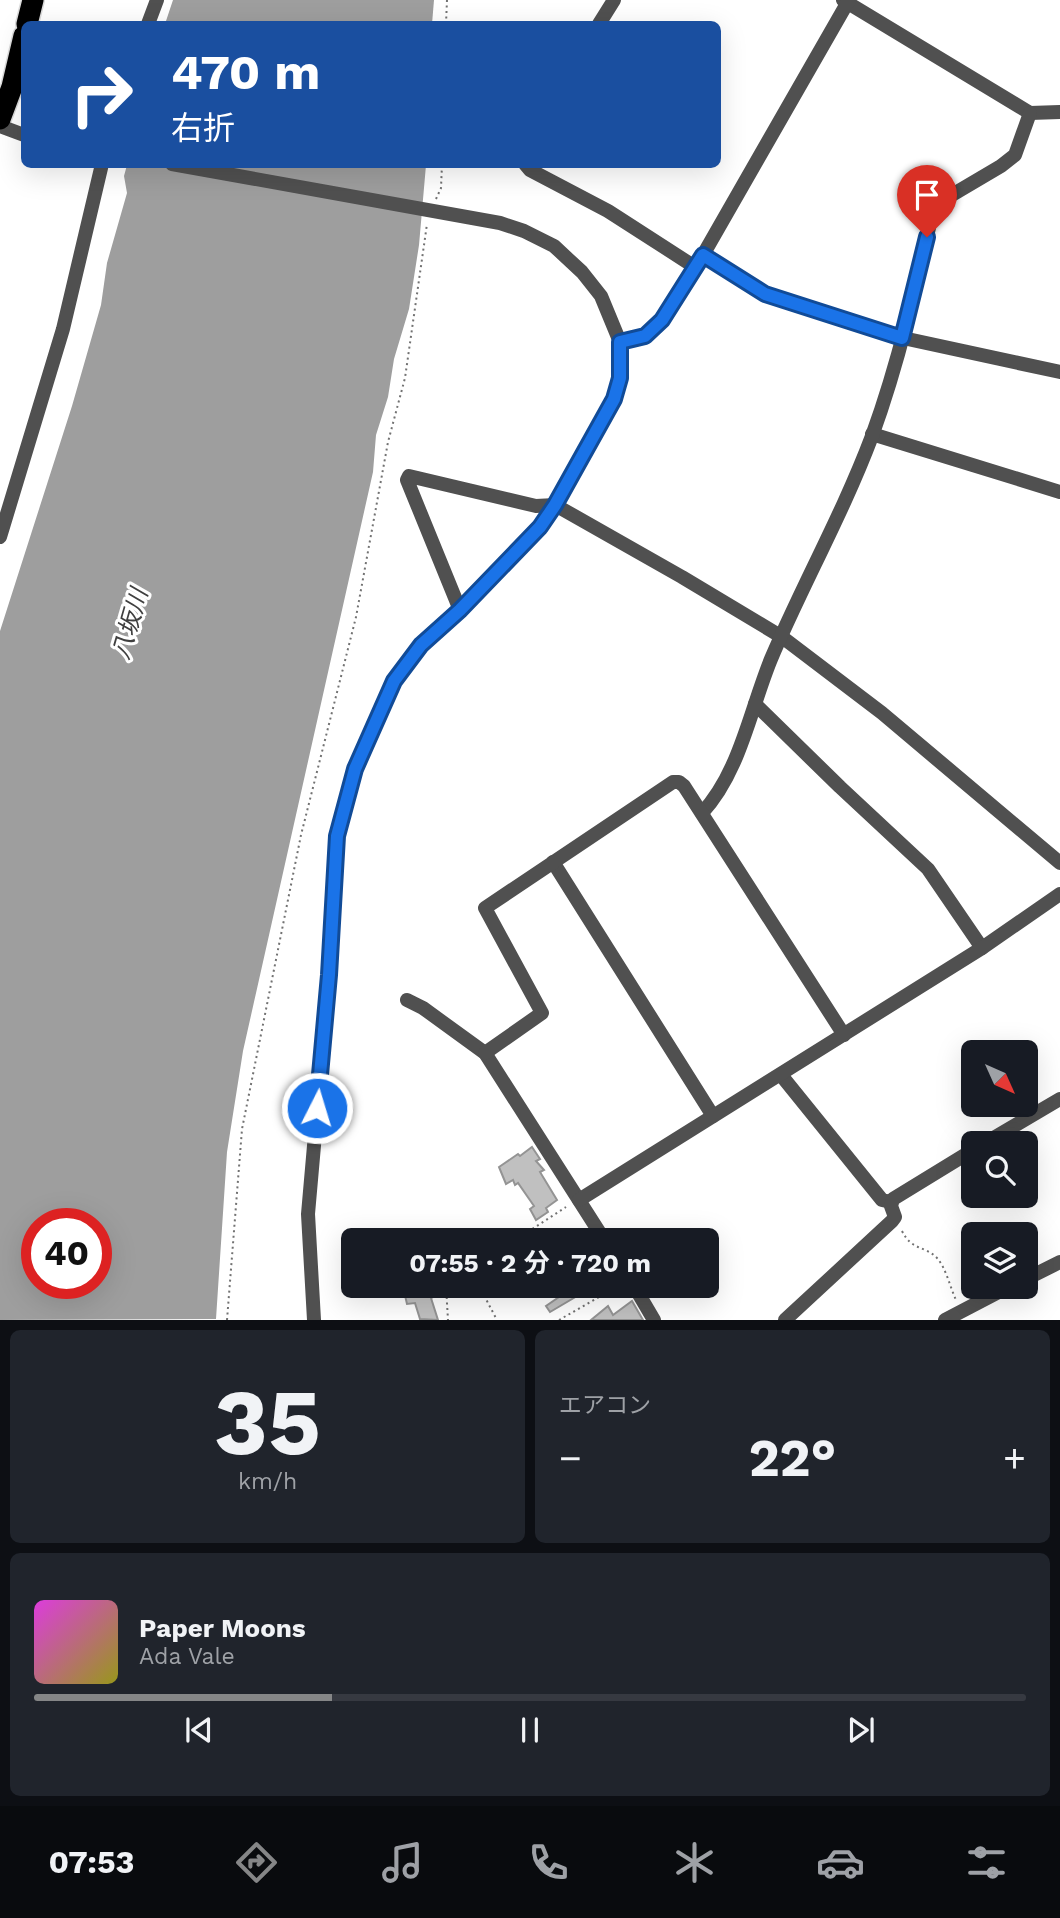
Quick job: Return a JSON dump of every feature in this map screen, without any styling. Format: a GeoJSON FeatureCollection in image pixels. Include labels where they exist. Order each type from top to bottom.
{"type":"FeatureCollection","features":[{"type":"Feature","properties":{"kind":"highway"},"geometry":{"type":"LineString","coordinates":[[28,21],[33,0]]}},
{"type":"Feature","properties":{"kind":"highway"},"geometry":{"type":"LineString","coordinates":[[0,119],[12,87],[21,49]]}},
{"type":"Feature","properties":{"kind":"street"},"geometry":{"type":"LineString","coordinates":[[149,21],[157,0]]}},
{"type":"Feature","properties":{"kind":"street"},"geometry":{"type":"LineString","coordinates":[[601,21],[614,0]]}},
{"type":"Feature","properties":{"kind":"street"},"geometry":{"type":"LineString","coordinates":[[620,342],[645,336],[662,320],[699,261],[847,1],[1030,113],[1060,112]]}},
{"type":"Feature","properties":{"kind":"street"},"geometry":{"type":"LineString","coordinates":[[702,813],[730,771],[782,638],[872,434],[902,338],[933,210],[940,202],[1015,155],[1030,113]]}},
{"type":"Feature","properties":{"kind":"street"},"geometry":{"type":"LineString","coordinates":[[0,126],[21,134]]}},
{"type":"Feature","properties":{"kind":"street"},"geometry":{"type":"LineString","coordinates":[[0,537],[63,329],[101,168]]}},
{"type":"Feature","properties":{"kind":"street"},"geometry":{"type":"LineString","coordinates":[[194,168],[500,223],[524,231],[554,246],[582,272],[601,296],[620,342],[620,378],[614,399],[555,505],[540,527],[460,610],[421,645],[394,681],[355,769],[337,836],[329,975],[308,1214],[314,1320]]}},
{"type":"Feature","properties":{"kind":"street"},"geometry":{"type":"LineString","coordinates":[[528,168],[765,294],[902,338],[1060,372]]}},
{"type":"Feature","properties":{"kind":"street"},"geometry":{"type":"LineString","coordinates":[[872,434],[1060,492]]}},
{"type":"Feature","properties":{"kind":"street"},"geometry":{"type":"LineString","coordinates":[[460,610],[407,480],[409,476],[536,506],[555,505],[682,577],[782,638],[882,713],[1060,863]]}},
{"type":"Feature","properties":{"kind":"street"},"geometry":{"type":"LineString","coordinates":[[755,704],[929,869],[982,948]]}},
{"type":"Feature","properties":{"kind":"street"},"geometry":{"type":"LineString","coordinates":[[485,1053],[542,1013],[485,908],[673,782],[684,786],[844,1035]]}},
{"type":"Feature","properties":{"kind":"street"},"geometry":{"type":"LineString","coordinates":[[553,862],[713,1116]]}},
{"type":"Feature","properties":{"kind":"street"},"geometry":{"type":"LineString","coordinates":[[579,1200],[982,948],[1060,894]]}},
{"type":"Feature","properties":{"kind":"street"},"geometry":{"type":"LineString","coordinates":[[407,1000],[423,1008],[485,1053],[597,1228]]}},
{"type":"Feature","properties":{"kind":"street"},"geometry":{"type":"LineString","coordinates":[[781,1075],[882,1200],[891,1202]]}},
{"type":"Feature","properties":{"kind":"street"},"geometry":{"type":"LineString","coordinates":[[1005,1131],[1060,1099]]}},
{"type":"Feature","properties":{"kind":"street"},"geometry":{"type":"LineString","coordinates":[[891,1202],[901,1192],[961,1157]]}},
{"type":"Feature","properties":{"kind":"street"},"geometry":{"type":"LineString","coordinates":[[785,1320],[895,1217],[891,1202]]}},
{"type":"Feature","properties":{"kind":"street"},"geometry":{"type":"LineString","coordinates":[[1038,1273],[1060,1263]]}},
{"type":"Feature","properties":{"kind":"street"},"geometry":{"type":"LineString","coordinates":[[641,1298],[654,1320]]}},
{"type":"Feature","properties":{"kind":"street"},"geometry":{"type":"LineString","coordinates":[[945,1320],[983,1299]]}},
{"type":"Feature","properties":{"kind":"path"},"geometry":{"type":"LineString","coordinates":[[446,21],[447,0]]}},
{"type":"Feature","properties":{"kind":"path"},"geometry":{"type":"LineString","coordinates":[[227,1320],[242,1129],[301,835],[356,617],[388,442],[405,378],[424,237],[430,211],[441,188],[442,168]]}},
{"type":"Feature","properties":{"kind":"path"},"geometry":{"type":"LineString","coordinates":[[535,1228],[579,1200]]}},
{"type":"Feature","properties":{"kind":"path"},"geometry":{"type":"LineString","coordinates":[[895,1217],[910,1244],[930,1252],[939,1260],[961,1310]]}},
{"type":"Feature","properties":{"kind":"path"},"geometry":{"type":"LineString","coordinates":[[447,1298],[448,1320]]}},
{"type":"Feature","properties":{"kind":"path"},"geometry":{"type":"LineString","coordinates":[[485,1298],[497,1320]]}},
{"type":"Feature","properties":{"kind":"path"},"geometry":{"type":"LineString","coordinates":[[559,1320],[597,1298]]}},
{"type":"Feature","properties":{"kind":"water"},"geometry":{"type":"Polygon","coordinates":[[[173,0],[434,0],[432,21],[166,21],[173,0]]]}},
{"type":"Feature","properties":{"kind":"water","name":"八坂川"},"geometry":{"type":"Polygon","coordinates":[[[126,168],[426,168],[419,245],[409,309],[376,435],[373,472],[243,1051],[227,1152],[216,1319],[0,1320],[0,631],[72,406],[101,305],[107,263],[127,193],[124,176],[126,168]]]}},
{"type":"Feature","properties":{"kind":"building"},"geometry":{"type":"Polygon","coordinates":[[[532,1147],[540,1159],[536,1161],[544,1170],[540,1172],[557,1200],[546,1208],[548,1212],[536,1220],[530,1209],[534,1206],[518,1183],[515,1185],[513,1180],[506,1184],[499,1167],[532,1147]]]}},
{"type":"Feature","properties":{"kind":"building"},"geometry":{"type":"Polygon","coordinates":[[[406,1298],[431,1298],[438,1320],[420,1319],[415,1303],[407,1304],[406,1298]]]}},
{"type":"Feature","properties":{"kind":"building"},"geometry":{"type":"Polygon","coordinates":[[[558,1298],[574,1298],[550,1312],[546,1306],[558,1298]]]}},
{"type":"Feature","properties":{"kind":"building"},"geometry":{"type":"Polygon","coordinates":[[[632,1301],[643,1320],[591,1320],[608,1306],[613,1315],[632,1301]]]}},
{"type":"Feature","properties":{"kind":"route"},"geometry":{"type":"LineString","coordinates":[[317,1108],[329,975],[337,836],[355,769],[394,681],[421,645],[460,610],[540,527],[555,505],[614,399],[620,378],[620,342],[645,336],[662,320],[703,255],[765,294],[902,338],[909,319],[927,237]]}}]}
